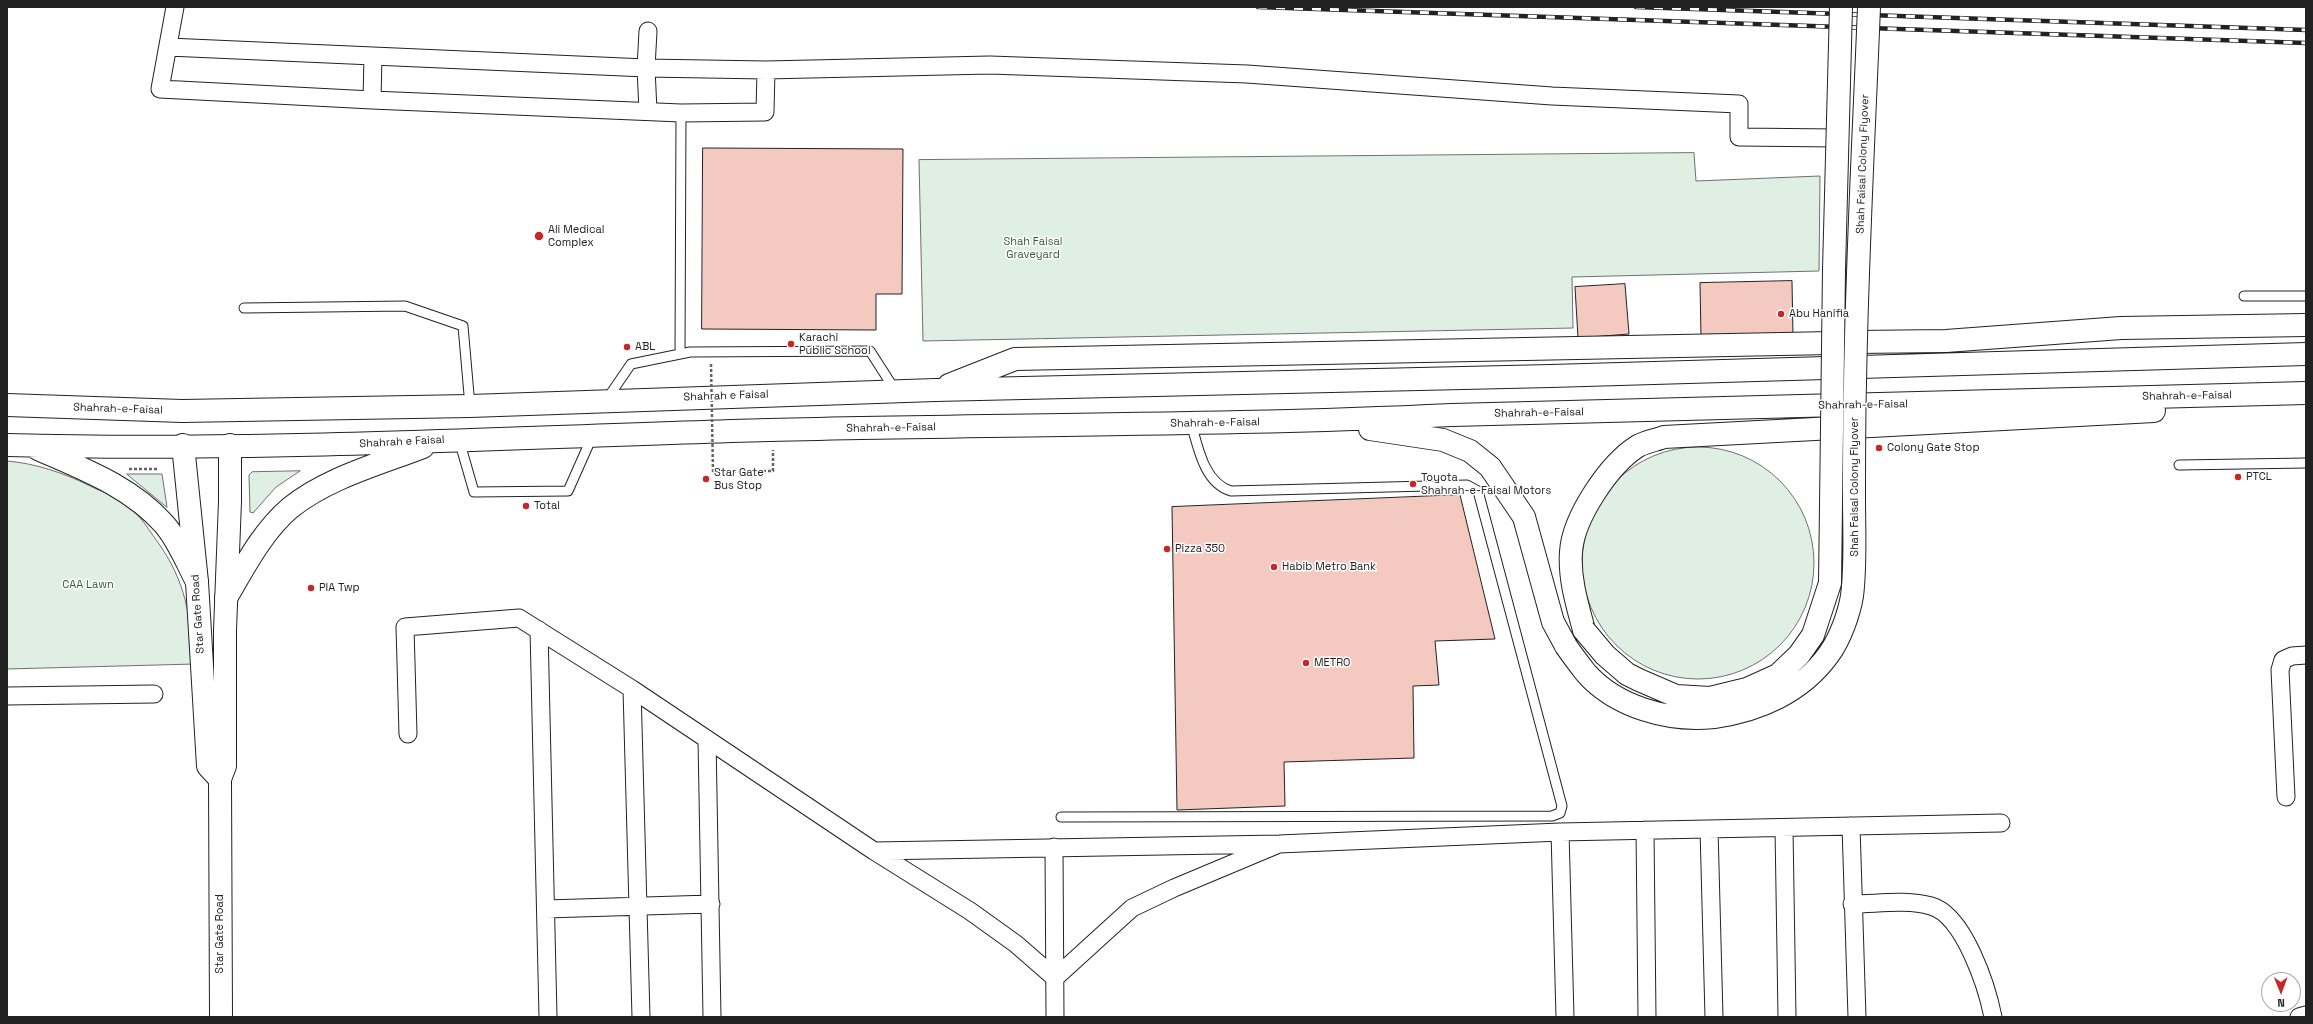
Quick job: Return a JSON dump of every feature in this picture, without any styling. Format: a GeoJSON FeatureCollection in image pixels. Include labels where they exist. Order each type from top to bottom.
{"type":"FeatureCollection","features":[{"type":"Feature","properties":{"kind":"main road"},"geometry":{"type":"LineString","coordinates":[[1841,7],[1832,343],[1830,583],[1813,635],[1799,654],[1778,675],[1747,690],[1710,698],[1676,696],[1627,674],[1595,645],[1584,630],[1572,578],[1571,551],[1578,524],[1594,492],[1621,461],[1638,446],[1664,437],[2112,414],[2224,406],[2306,395]]}},
{"type":"Feature","properties":{"kind":"main road","name":"Shah Faisal Colony Flyover"},"geometry":{"type":"LineString","coordinates":[[1320,421],[1443,440],[1470,451],[1490,467],[1524,517],[1553,622],[1566,646],[1587,674],[1609,693],[1639,707],[1666,716],[1698,719],[1728,715],[1759,707],[1786,693],[1809,676],[1830,654],[1844,624],[1851,598],[1855,560],[1854,454],[1856,342],[1869,7]]}},
{"type":"Feature","properties":{"kind":"main road"},"geometry":{"type":"LineString","coordinates":[[1856,342],[1946,341],[2121,328],[2306,325]]}},
{"type":"Feature","properties":{"kind":"main road"},"geometry":{"type":"LineString","coordinates":[[935,390],[1016,359],[1832,343]]}},
{"type":"Feature","properties":{"kind":"main road"},"geometry":{"type":"LineString","coordinates":[[935,390],[1551,376],[2306,354]]}},
{"type":"Feature","properties":{"kind":"main road","name":"Shahrah e Faisal"},"geometry":{"type":"LineString","coordinates":[[229,411],[470,406],[606,400],[935,390]]}},
{"type":"Feature","properties":{"kind":"main road","name":"Shahrah-e-Faisal"},"geometry":{"type":"LineString","coordinates":[[772,430],[1320,421],[1452,415],[2306,395]]}},
{"type":"Feature","properties":{"kind":"main road","name":"Shahrah-e-Faisal"},"geometry":{"type":"LineString","coordinates":[[7,405],[182,411],[229,411]]}},
{"type":"Feature","properties":{"kind":"main road","name":"Shahrah e Faisal"},"geometry":{"type":"LineString","coordinates":[[31,446],[363,444],[772,430]]}},
{"type":"Feature","properties":{"kind":"main road"},"geometry":{"type":"LineString","coordinates":[[226,598],[263,538],[290,508],[318,489],[449,440]]}},
{"type":"Feature","properties":{"kind":"main road"},"geometry":{"type":"LineString","coordinates":[[7,445],[31,446],[108,481],[145,506],[164,524],[181,550],[197,582]]}},
{"type":"Feature","properties":{"kind":"main road","name":"Star Gate Road"},"geometry":{"type":"LineString","coordinates":[[183,445],[197,582],[208,766],[220,779]]}},
{"type":"Feature","properties":{"kind":"main road","name":"Star Gate Road"},"geometry":{"type":"LineString","coordinates":[[220,1017],[220,779],[225,766],[226,598],[230,501],[230,445]]}},
{"type":"Feature","properties":{"kind":"street"},"geometry":{"type":"LineString","coordinates":[[175,7],[160,88],[372,100],[681,113],[765,112],[766,70]]}},
{"type":"Feature","properties":{"kind":"street"},"geometry":{"type":"LineString","coordinates":[[648,31],[646,68],[648,111]]}},
{"type":"Feature","properties":{"kind":"street"},"geometry":{"type":"LineString","coordinates":[[168,47],[646,68],[766,70],[990,65],[1231,74],[1552,96],[1739,104],[1740,137],[1837,138]]}},
{"type":"Feature","properties":{"kind":"street"},"geometry":{"type":"LineString","coordinates":[[372,100],[374,56]]}},
{"type":"Feature","properties":{"kind":"street"},"geometry":{"type":"LineString","coordinates":[[408,734],[405,628],[519,618],[632,689],[874,851],[970,911],[1016,944],[1055,978]]}},
{"type":"Feature","properties":{"kind":"street"},"geometry":{"type":"LineString","coordinates":[[539,630],[548,1017]]}},
{"type":"Feature","properties":{"kind":"street"},"geometry":{"type":"LineString","coordinates":[[2286,797],[2280,670],[2283,660],[2292,656],[2306,655]]}},
{"type":"Feature","properties":{"kind":"street"},"geometry":{"type":"LineString","coordinates":[[632,689],[641,1017]]}},
{"type":"Feature","properties":{"kind":"street"},"geometry":{"type":"LineString","coordinates":[[7,696],[154,694]]}},
{"type":"Feature","properties":{"kind":"street"},"geometry":{"type":"LineString","coordinates":[[707,739],[712,904],[712,1017]]}},
{"type":"Feature","properties":{"kind":"street"},"geometry":{"type":"LineString","coordinates":[[874,851],[1279,844],[1560,832],[2001,823]]}},
{"type":"Feature","properties":{"kind":"street"},"geometry":{"type":"LineString","coordinates":[[1851,826],[1852,904],[1857,1017]]}},
{"type":"Feature","properties":{"kind":"street"},"geometry":{"type":"LineString","coordinates":[[1784,828],[1787,1017]]}},
{"type":"Feature","properties":{"kind":"street"},"geometry":{"type":"LineString","coordinates":[[1709,829],[1714,1017]]}},
{"type":"Feature","properties":{"kind":"street"},"geometry":{"type":"LineString","coordinates":[[1645,830],[1647,1017]]}},
{"type":"Feature","properties":{"kind":"street"},"geometry":{"type":"LineString","coordinates":[[1560,832],[1565,1017]]}},
{"type":"Feature","properties":{"kind":"street"},"geometry":{"type":"LineString","coordinates":[[1055,978],[1132,908],[1174,888],[1279,844]]}},
{"type":"Feature","properties":{"kind":"street"},"geometry":{"type":"LineString","coordinates":[[1054,847],[1055,1017]]}},
{"type":"Feature","properties":{"kind":"street"},"geometry":{"type":"LineString","coordinates":[[1852,904],[1918,903],[1932,906],[1945,912],[1958,926],[1979,972],[1993,1017]]}},
{"type":"Feature","properties":{"kind":"street"},"geometry":{"type":"LineString","coordinates":[[546,909],[712,904]]}},
{"type":"Feature","properties":{"kind":"street"},"geometry":{"type":"LineString","coordinates":[[2299,1017],[2306,1015]]}},
{"type":"Feature","properties":{"kind":"lane"},"geometry":{"type":"LineString","coordinates":[[680,354],[681,113]]}},
{"type":"Feature","properties":{"kind":"lane"},"geometry":{"type":"LineString","coordinates":[[2244,296],[2306,296]]}},
{"type":"Feature","properties":{"kind":"lane"},"geometry":{"type":"LineString","coordinates":[[244,308],[405,306],[464,326],[470,406]]}},
{"type":"Feature","properties":{"kind":"lane"},"geometry":{"type":"LineString","coordinates":[[606,400],[631,364],[690,352],[870,351],[895,392]]}},
{"type":"Feature","properties":{"kind":"lane"},"geometry":{"type":"LineString","coordinates":[[1061,817],[1552,816],[1560,813],[1562,806],[1478,491],[1474,487],[1467,485],[1231,491],[1222,489],[1214,481],[1201,456],[1191,423]]}},
{"type":"Feature","properties":{"kind":"lane"},"geometry":{"type":"LineString","coordinates":[[449,440],[474,492],[568,491],[593,436]]}},
{"type":"Feature","properties":{"kind":"lane"},"geometry":{"type":"LineString","coordinates":[[2179,465],[2306,463]]}},
{"type":"Feature","properties":{"kind":"path"},"geometry":{"type":"LineString","coordinates":[[711,364],[713,472],[773,471]]}},
{"type":"Feature","properties":{"kind":"green space","name":"Shah Faisal Graveyard"},"geometry":{"type":"Polygon","coordinates":[[[1694,153],[1696,181],[1820,176],[1819,271],[1572,277],[1573,328],[923,341],[919,160],[1694,153]]]}},
{"type":"Feature","properties":{"kind":"green space"},"geometry":{"type":"Polygon","coordinates":[[[1687,447],[1709,447],[1732,452],[1763,466],[1788,489],[1795,498],[1809,529],[1814,552],[1812,586],[1800,618],[1788,637],[1772,653],[1763,660],[1732,674],[1709,679],[1687,679],[1664,674],[1633,660],[1608,637],[1601,628],[1587,597],[1582,574],[1582,552],[1587,529],[1601,498],[1624,473],[1633,466],[1664,452],[1687,447]]]}},
{"type":"Feature","properties":{"kind":"green space","name":"CAA Lawn"},"geometry":{"type":"Polygon","coordinates":[[[7,461],[38,466],[69,476],[124,502],[138,515],[167,556],[181,585],[191,630],[195,664],[7,669],[7,461]]]}},
{"type":"Feature","properties":{"kind":"green space"},"geometry":{"type":"Polygon","coordinates":[[[300,471],[276,487],[253,513],[250,512],[249,475],[252,472],[300,471]]]}},
{"type":"Feature","properties":{"kind":"green space"},"geometry":{"type":"Polygon","coordinates":[[[127,474],[162,474],[167,507],[127,474]]]}},
{"type":"Feature","properties":{"kind":"building","name":"Karachi Public School"},"geometry":{"type":"Polygon","coordinates":[[[703,148],[903,149],[902,294],[876,294],[876,330],[702,329],[703,148]]]}},
{"type":"Feature","properties":{"kind":"building"},"geometry":{"type":"Polygon","coordinates":[[[1792,281],[1793,336],[1701,338],[1700,283],[1792,281]]]}},
{"type":"Feature","properties":{"kind":"building"},"geometry":{"type":"Polygon","coordinates":[[[1625,284],[1629,334],[1578,338],[1575,287],[1625,284]]]}},
{"type":"Feature","properties":{"kind":"building","name":"METRO"},"geometry":{"type":"Polygon","coordinates":[[[1460,495],[1495,639],[1435,641],[1439,685],[1413,686],[1414,758],[1284,762],[1285,806],[1177,810],[1172,507],[1460,495]]]}},
{"type":"Feature","properties":{"kind":"railway"},"geometry":{"type":"LineString","coordinates":[[1258,7],[2306,43]]}},
{"type":"Feature","properties":{"kind":"railway"},"geometry":{"type":"LineString","coordinates":[[1636,7],[2306,30]]}},
{"type":"Feature","properties":{"kind":"place","name":"Ali Medical Complex"},"geometry":{"type":"Point","coordinates":[539,236]}},
{"type":"Feature","properties":{"kind":"place","name":"Abu Hanifia"},"geometry":{"type":"Point","coordinates":[1781,314]}},
{"type":"Feature","properties":{"kind":"place","name":"Karachi Public School"},"geometry":{"type":"Point","coordinates":[791,344]}},
{"type":"Feature","properties":{"kind":"place","name":"ABL"},"geometry":{"type":"Point","coordinates":[627,347]}},
{"type":"Feature","properties":{"kind":"place","name":"Colony Gate Stop"},"geometry":{"type":"Point","coordinates":[1879,448]}},
{"type":"Feature","properties":{"kind":"place","name":"PTCL"},"geometry":{"type":"Point","coordinates":[2238,477]}},
{"type":"Feature","properties":{"kind":"place","name":"Star Gate Bus Stop"},"geometry":{"type":"Point","coordinates":[706,479]}},
{"type":"Feature","properties":{"kind":"place","name":"Toyota Shahrah-e-Faisal Motors"},"geometry":{"type":"Point","coordinates":[1413,484]}},
{"type":"Feature","properties":{"kind":"place","name":"Total"},"geometry":{"type":"Point","coordinates":[526,506]}},
{"type":"Feature","properties":{"kind":"place","name":"Pizza 350"},"geometry":{"type":"Point","coordinates":[1167,549]}},
{"type":"Feature","properties":{"kind":"place","name":"Habib Metro Bank"},"geometry":{"type":"Point","coordinates":[1274,567]}},
{"type":"Feature","properties":{"kind":"place","name":"PIA Twp"},"geometry":{"type":"Point","coordinates":[311,588]}},
{"type":"Feature","properties":{"kind":"place","name":"METRO"},"geometry":{"type":"Point","coordinates":[1306,663]}}]}
